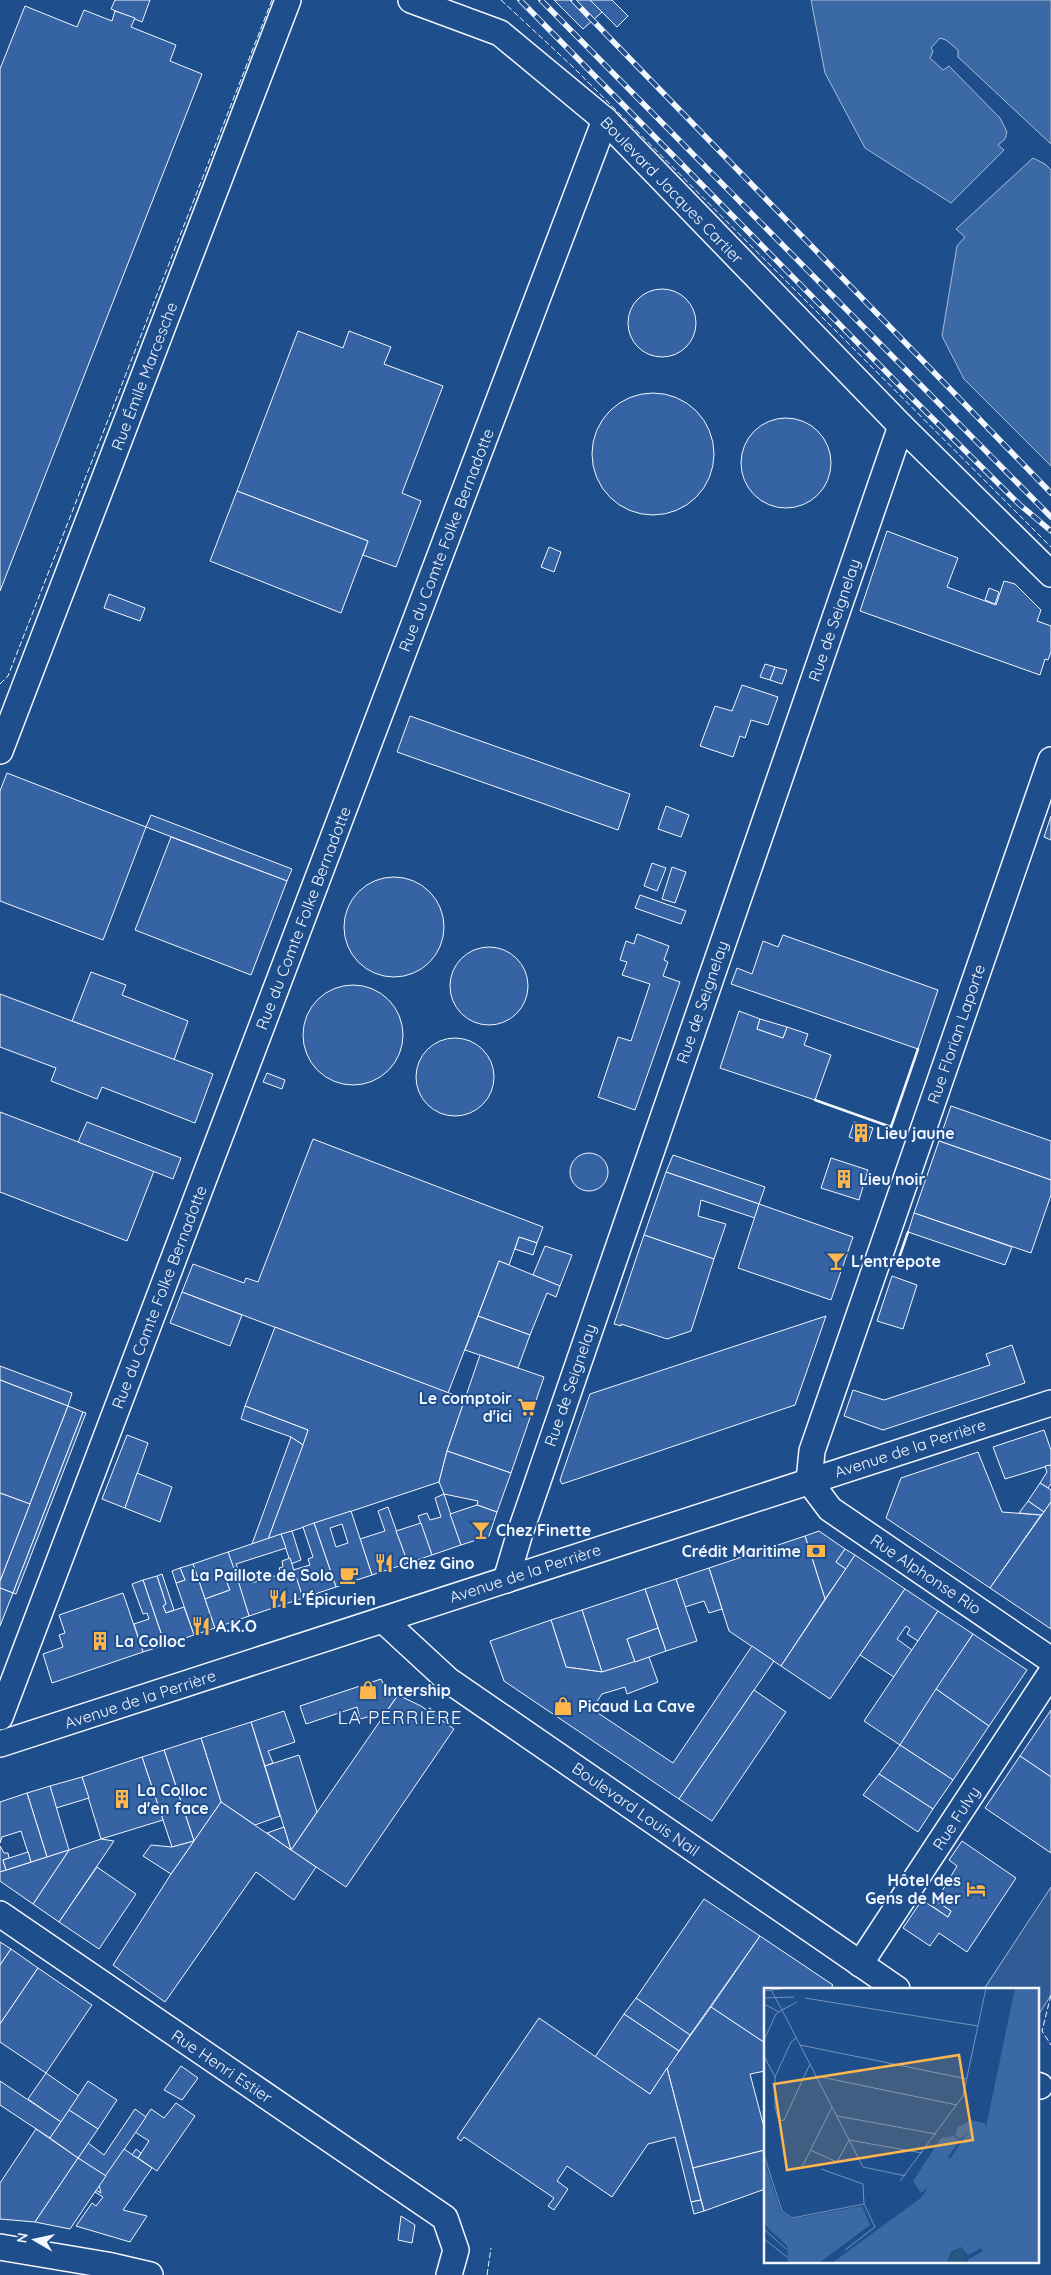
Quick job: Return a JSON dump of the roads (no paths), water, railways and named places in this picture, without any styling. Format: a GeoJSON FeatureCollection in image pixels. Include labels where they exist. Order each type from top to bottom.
{"type":"FeatureCollection","features":[{"type":"Feature","properties":{"kind":"street","name":"Rue Émile Marcesche"},"geometry":{"type":"LineString","coordinates":[[0,751],[288,0]]}},
{"type":"Feature","properties":{"kind":"street","name":"Boulevard Jacques Cartier"},"geometry":{"type":"LineString","coordinates":[[411,0],[500,33],[605,120],[901,426],[1051,574]]}},
{"type":"Feature","properties":{"kind":"street","name":"Rue du Comte Folke Bernadotte"},"geometry":{"type":"LineString","coordinates":[[0,1717],[605,120]]}},
{"type":"Feature","properties":{"kind":"street","name":"Rue de Seignelay"},"geometry":{"type":"LineString","coordinates":[[506,1580],[522,1526],[901,426]]}},
{"type":"Feature","properties":{"kind":"street","name":"Rue Florian Laporte"},"geometry":{"type":"LineString","coordinates":[[809,1481],[812,1451],[1051,760]]}},
{"type":"Feature","properties":{"kind":"street","name":"Avenue de la Perrière"},"geometry":{"type":"LineString","coordinates":[[0,1744],[1051,1403]]}},
{"type":"Feature","properties":{"kind":"street","name":"Rue Alphonse Rio"},"geometry":{"type":"LineString","coordinates":[[809,1481],[830,1509],[1051,1660]]}},
{"type":"Feature","properties":{"kind":"street","name":"Boulevard Louis Nail"},"geometry":{"type":"LineString","coordinates":[[383,1620],[448,1680],[896,1988]]}},
{"type":"Feature","properties":{"kind":"street","name":"Rue Fulvy"},"geometry":{"type":"LineString","coordinates":[[860,1964],[1051,1673]]}},
{"type":"Feature","properties":{"kind":"street","name":"Rue Henri Estier"},"geometry":{"type":"LineString","coordinates":[[0,1914],[445,2218],[456,2250],[449,2275]]}},
{"type":"Feature","properties":{"kind":"street"},"geometry":{"type":"LineString","coordinates":[[0,2247],[106,2265],[150,2275]]}},
{"type":"Feature","properties":{"kind":"railway"},"geometry":{"type":"LineString","coordinates":[[520,0],[911,397],[1019,504],[1051,531]]}},
{"type":"Feature","properties":{"kind":"railway"},"geometry":{"type":"LineString","coordinates":[[541,0],[1051,517]]}},
{"type":"Feature","properties":{"kind":"railway"},"geometry":{"type":"LineString","coordinates":[[573,0],[1051,493]]}},
{"type":"Feature","properties":{"kind":"place","name":"Lieu jaune"},"geometry":{"type":"Point","coordinates":[861,1133]}},
{"type":"Feature","properties":{"kind":"place","name":"Lieu noir"},"geometry":{"type":"Point","coordinates":[844,1179]}},
{"type":"Feature","properties":{"kind":"place","name":"L'entrepote"},"geometry":{"type":"Point","coordinates":[836,1261]}},
{"type":"Feature","properties":{"kind":"place","name":"Le comptoir d'ici"},"geometry":{"type":"Point","coordinates":[527,1407]}},
{"type":"Feature","properties":{"kind":"place","name":"Chez Finette"},"geometry":{"type":"Point","coordinates":[481,1530]}},
{"type":"Feature","properties":{"kind":"place","name":"Crédit Maritime"},"geometry":{"type":"Point","coordinates":[816,1551]}},
{"type":"Feature","properties":{"kind":"place","name":"Chez Gino"},"geometry":{"type":"Point","coordinates":[384,1563]}},
{"type":"Feature","properties":{"kind":"place","name":"La Paillote de Solo"},"geometry":{"type":"Point","coordinates":[349,1575]}},
{"type":"Feature","properties":{"kind":"place","name":"L'Épicurien"},"geometry":{"type":"Point","coordinates":[278,1599]}},
{"type":"Feature","properties":{"kind":"place","name":"A.K.O"},"geometry":{"type":"Point","coordinates":[201,1626]}},
{"type":"Feature","properties":{"kind":"place","name":"La Colloc"},"geometry":{"type":"Point","coordinates":[100,1641]}},
{"type":"Feature","properties":{"kind":"place","name":"Intership"},"geometry":{"type":"Point","coordinates":[368,1690]}},
{"type":"Feature","properties":{"kind":"place","name":"Picaud La Cave"},"geometry":{"type":"Point","coordinates":[563,1706]}},
{"type":"Feature","properties":{"kind":"place","name":"La Colloc d'en face"},"geometry":{"type":"Point","coordinates":[122,1799]}},
{"type":"Feature","properties":{"kind":"place","name":"Hôtel des Gens de Mer"},"geometry":{"type":"Point","coordinates":[976,1889]}},
{"type":"Feature","properties":{"kind":"district","name":"LA PERRIÈRE"},"geometry":{"type":"Point","coordinates":[400,1717]}}]}
